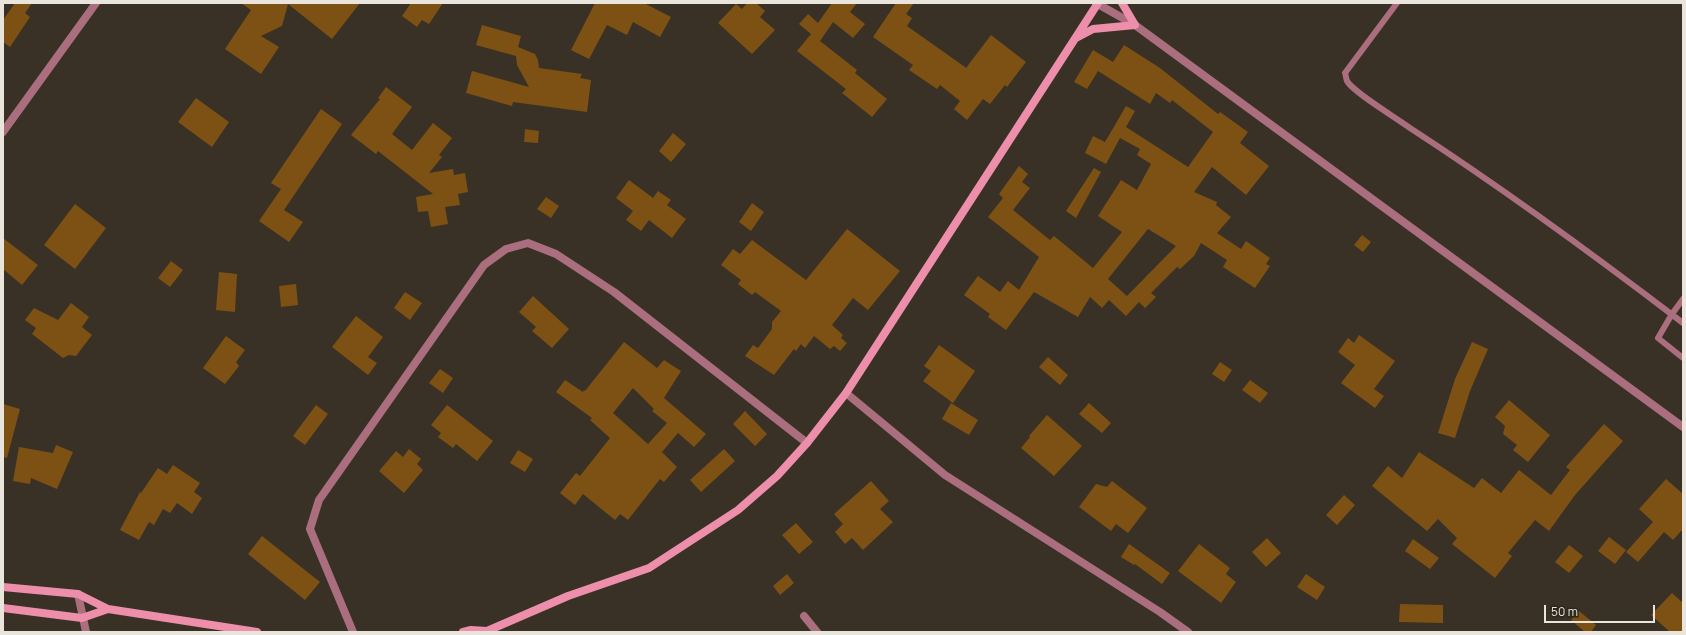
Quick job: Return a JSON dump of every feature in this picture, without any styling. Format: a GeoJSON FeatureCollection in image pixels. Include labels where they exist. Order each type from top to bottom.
{"type":"FeatureCollection","features":[{"type":"Feature","properties":{"kind":"main road"},"geometry":{"type":"LineString","coordinates":[[463,632],[471,630],[487,630],[568,596],[649,568],[738,510],[777,476],[807,443],[846,393],[1076,38],[1097,3]]}},
{"type":"Feature","properties":{"kind":"main road"},"geometry":{"type":"LineString","coordinates":[[1076,38],[1093,29],[1135,25],[1122,3]]}},
{"type":"Feature","properties":{"kind":"main road"},"geometry":{"type":"LineString","coordinates":[[3,587],[78,594],[108,609],[256,632]]}},
{"type":"Feature","properties":{"kind":"main road"},"geometry":{"type":"LineString","coordinates":[[3,608],[82,618],[108,609]]}},
{"type":"Feature","properties":{"kind":"street"},"geometry":{"type":"LineString","coordinates":[[3,132],[96,3]]}},
{"type":"Feature","properties":{"kind":"street"},"geometry":{"type":"LineString","coordinates":[[1097,3],[1135,25],[1683,427]]}},
{"type":"Feature","properties":{"kind":"street"},"geometry":{"type":"LineString","coordinates":[[353,632],[310,528],[319,500],[484,265],[506,249],[528,243],[563,258],[614,292],[807,443]]}},
{"type":"Feature","properties":{"kind":"street"},"geometry":{"type":"LineString","coordinates":[[846,393],[945,475],[1160,612],[1188,632]]}},
{"type":"Feature","properties":{"kind":"street"},"geometry":{"type":"LineString","coordinates":[[78,594],[86,632]]}},
{"type":"Feature","properties":{"kind":"street"},"geometry":{"type":"LineString","coordinates":[[804,616],[817,632]]}},
{"type":"Feature","properties":{"kind":"lane"},"geometry":{"type":"LineString","coordinates":[[1396,3],[1345,73],[1347,81],[1354,89],[1458,159],[1570,238],[1683,323]]}},
{"type":"Feature","properties":{"kind":"lane"},"geometry":{"type":"LineString","coordinates":[[1683,299],[1658,338],[1683,358]]}},
{"type":"Feature","properties":{"kind":"building"},"geometry":{"type":"Polygon","coordinates":[[[15,3],[32,3],[25,13],[30,17],[10,47],[3,42],[3,20],[15,3]]]}},
{"type":"Feature","properties":{"kind":"building"},"geometry":{"type":"Polygon","coordinates":[[[241,3],[360,3],[332,39],[288,4],[282,26],[261,36],[279,47],[261,74],[225,49],[251,10],[241,3]]]}},
{"type":"Feature","properties":{"kind":"building"},"geometry":{"type":"Polygon","coordinates":[[[411,3],[443,3],[429,24],[422,20],[417,27],[402,16],[411,3]]]}},
{"type":"Feature","properties":{"kind":"building"},"geometry":{"type":"Polygon","coordinates":[[[595,3],[644,3],[671,17],[660,37],[633,22],[627,35],[607,25],[589,59],[571,50],[595,3]]]}},
{"type":"Feature","properties":{"kind":"building"},"geometry":{"type":"Polygon","coordinates":[[[747,3],[756,3],[765,11],[760,17],[775,30],[752,54],[718,23],[736,4],[742,9],[747,3]]]}},
{"type":"Feature","properties":{"kind":"building"},"geometry":{"type":"Polygon","coordinates":[[[832,3],[857,3],[850,12],[865,24],[853,38],[833,22],[820,41],[857,70],[855,73],[887,99],[872,117],[842,93],[846,89],[797,51],[811,34],[799,24],[808,14],[818,23],[832,3]]]}},
{"type":"Feature","properties":{"kind":"building"},"geometry":{"type":"Polygon","coordinates":[[[896,3],[914,3],[906,14],[912,18],[907,26],[966,68],[991,35],[1026,62],[1007,87],[1005,85],[990,104],[983,99],[967,120],[954,109],[960,101],[940,85],[937,89],[909,70],[913,65],[873,37],[896,3]]]}},
{"type":"Feature","properties":{"kind":"building"},"geometry":{"type":"Polygon","coordinates":[[[482,25],[521,36],[518,47],[535,54],[538,60],[539,68],[582,74],[580,78],[591,80],[587,112],[513,102],[512,106],[466,93],[472,71],[529,87],[517,65],[516,56],[476,45],[482,25]]]}},
{"type":"Feature","properties":{"kind":"building"},"geometry":{"type":"Polygon","coordinates":[[[1124,45],[1160,68],[1218,114],[1220,112],[1248,132],[1240,143],[1269,166],[1246,195],[1212,167],[1194,192],[1217,202],[1216,205],[1231,217],[1217,233],[1241,249],[1246,241],[1270,258],[1266,264],[1270,266],[1255,288],[1223,267],[1227,260],[1201,243],[1194,256],[1180,269],[1177,267],[1151,293],[1156,297],[1145,308],[1139,302],[1126,316],[1109,300],[1102,308],[1090,297],[1078,317],[1034,292],[1006,330],[988,317],[990,314],[964,295],[978,276],[1000,292],[1008,281],[1019,290],[1039,257],[988,217],[1003,198],[999,194],[1019,166],[1028,174],[1022,182],[1030,188],[1013,210],[1050,240],[1054,236],[1093,268],[1122,232],[1098,216],[1121,180],[1137,190],[1151,164],[1137,155],[1140,149],[1120,138],[1106,164],[1085,153],[1093,136],[1105,142],[1126,106],[1135,111],[1126,127],[1188,167],[1213,132],[1172,100],[1170,103],[1156,93],[1150,104],[1098,71],[1087,89],[1074,82],[1093,50],[1113,62],[1124,45]],[[1148,229],[1108,279],[1127,296],[1176,246],[1148,229]]]}},
{"type":"Feature","properties":{"kind":"building"},"geometry":{"type":"Polygon","coordinates":[[[386,87],[412,107],[392,134],[412,150],[433,123],[452,138],[439,155],[442,157],[429,173],[453,169],[454,175],[465,173],[468,192],[458,194],[460,205],[445,207],[448,224],[431,227],[428,211],[418,212],[416,197],[433,194],[378,151],[376,154],[351,135],[380,99],[378,98],[386,87]]]}},
{"type":"Feature","properties":{"kind":"building"},"geometry":{"type":"Polygon","coordinates":[[[196,98],[229,122],[212,147],[178,122],[196,98]]]}},
{"type":"Feature","properties":{"kind":"building"},"geometry":{"type":"Polygon","coordinates":[[[321,109],[342,124],[284,210],[303,222],[289,242],[259,221],[281,189],[271,183],[321,109]]]}},
{"type":"Feature","properties":{"kind":"building"},"geometry":{"type":"Polygon","coordinates":[[[525,129],[539,131],[538,143],[524,142],[525,129]]]}},
{"type":"Feature","properties":{"kind":"building"},"geometry":{"type":"Polygon","coordinates":[[[673,133],[686,144],[671,162],[659,151],[673,133]]]}},
{"type":"Feature","properties":{"kind":"building"},"geometry":{"type":"Polygon","coordinates":[[[1094,168],[1101,172],[1076,218],[1066,211],[1094,168]]]}},
{"type":"Feature","properties":{"kind":"building"},"geometry":{"type":"Polygon","coordinates":[[[629,180],[653,198],[658,191],[671,200],[667,205],[686,219],[672,238],[649,220],[641,231],[626,220],[633,211],[616,198],[629,180]]]}},
{"type":"Feature","properties":{"kind":"building"},"geometry":{"type":"Polygon","coordinates":[[[546,197],[559,206],[551,218],[537,209],[546,197]]]}},
{"type":"Feature","properties":{"kind":"building"},"geometry":{"type":"Polygon","coordinates":[[[752,203],[764,212],[751,231],[739,222],[752,203]]]}},
{"type":"Feature","properties":{"kind":"building"},"geometry":{"type":"Polygon","coordinates":[[[75,204],[106,228],[75,269],[44,245],[75,204]]]}},
{"type":"Feature","properties":{"kind":"building"},"geometry":{"type":"Polygon","coordinates":[[[847,229],[900,271],[868,310],[853,298],[832,325],[843,335],[841,338],[847,343],[840,351],[834,346],[830,349],[814,336],[805,348],[801,344],[796,351],[794,349],[774,375],[745,356],[753,345],[758,348],[772,329],[772,322],[781,311],[755,292],[752,295],[738,284],[741,280],[721,265],[733,249],[740,254],[752,240],[806,280],[847,229]]]}},
{"type":"Feature","properties":{"kind":"building"},"geometry":{"type":"Polygon","coordinates":[[[1362,235],[1371,242],[1363,252],[1354,245],[1362,235]]]}},
{"type":"Feature","properties":{"kind":"building"},"geometry":{"type":"Polygon","coordinates":[[[3,238],[38,265],[22,285],[3,269],[3,238]]]}},
{"type":"Feature","properties":{"kind":"building"},"geometry":{"type":"Polygon","coordinates":[[[171,261],[183,270],[170,287],[158,278],[171,261]]]}},
{"type":"Feature","properties":{"kind":"building"},"geometry":{"type":"Polygon","coordinates":[[[219,272],[237,274],[235,312],[216,310],[219,272]]]}},
{"type":"Feature","properties":{"kind":"building"},"geometry":{"type":"Polygon","coordinates":[[[296,284],[298,305],[281,307],[279,286],[296,284]]]}},
{"type":"Feature","properties":{"kind":"building"},"geometry":{"type":"Polygon","coordinates":[[[405,292],[422,303],[410,320],[394,308],[405,292]]]}},
{"type":"Feature","properties":{"kind":"building"},"geometry":{"type":"Polygon","coordinates":[[[533,296],[569,329],[552,348],[532,331],[536,327],[519,312],[533,296]]]}},
{"type":"Feature","properties":{"kind":"building"},"geometry":{"type":"Polygon","coordinates":[[[71,303],[89,317],[82,327],[92,335],[76,356],[69,355],[63,358],[32,334],[36,328],[25,320],[34,308],[58,320],[71,303]]]}},
{"type":"Feature","properties":{"kind":"building"},"geometry":{"type":"Polygon","coordinates":[[[356,316],[383,337],[368,357],[377,363],[368,375],[332,347],[356,316]]]}},
{"type":"Feature","properties":{"kind":"building"},"geometry":{"type":"Polygon","coordinates":[[[1359,335],[1395,361],[1374,389],[1384,396],[1375,408],[1341,383],[1355,365],[1338,352],[1348,338],[1354,343],[1359,335]]]}},
{"type":"Feature","properties":{"kind":"building"},"geometry":{"type":"Polygon","coordinates":[[[226,336],[245,350],[236,362],[239,366],[225,384],[203,368],[226,336]]]}},
{"type":"Feature","properties":{"kind":"building"},"geometry":{"type":"Polygon","coordinates":[[[624,342],[657,368],[664,360],[681,371],[664,398],[706,434],[694,447],[678,433],[662,452],[677,467],[664,482],[660,479],[628,520],[620,514],[615,520],[583,494],[575,505],[560,493],[576,473],[580,476],[610,438],[590,420],[592,418],[556,392],[565,380],[583,392],[584,390],[585,391],[624,342]],[[633,388],[613,413],[648,444],[667,423],[652,411],[654,409],[633,388]]]}},
{"type":"Feature","properties":{"kind":"building"},"geometry":{"type":"Polygon","coordinates":[[[1472,342],[1488,349],[1470,391],[1455,438],[1438,433],[1455,379],[1472,342]]]}},
{"type":"Feature","properties":{"kind":"building"},"geometry":{"type":"Polygon","coordinates":[[[939,345],[975,371],[953,403],[923,381],[931,371],[924,366],[939,345]]]}},
{"type":"Feature","properties":{"kind":"building"},"geometry":{"type":"Polygon","coordinates":[[[1048,357],[1068,375],[1060,385],[1039,367],[1048,357]]]}},
{"type":"Feature","properties":{"kind":"building"},"geometry":{"type":"Polygon","coordinates":[[[1220,362],[1232,370],[1224,382],[1212,374],[1220,362]]]}},
{"type":"Feature","properties":{"kind":"building"},"geometry":{"type":"Polygon","coordinates":[[[440,369],[453,378],[443,393],[429,383],[440,369]]]}},
{"type":"Feature","properties":{"kind":"building"},"geometry":{"type":"Polygon","coordinates":[[[1250,380],[1268,393],[1260,403],[1242,390],[1250,380]]]}},
{"type":"Feature","properties":{"kind":"building"},"geometry":{"type":"Polygon","coordinates":[[[1509,400],[1550,435],[1528,462],[1513,450],[1517,445],[1503,434],[1505,426],[1495,417],[1509,400]]]}},
{"type":"Feature","properties":{"kind":"building"},"geometry":{"type":"Polygon","coordinates":[[[951,403],[978,420],[969,435],[942,419],[951,403]]]}},
{"type":"Feature","properties":{"kind":"building"},"geometry":{"type":"Polygon","coordinates":[[[1089,403],[1111,423],[1102,433],[1079,414],[1089,403]]]}},
{"type":"Feature","properties":{"kind":"building"},"geometry":{"type":"Polygon","coordinates":[[[3,404],[20,409],[7,458],[3,457],[3,404]]]}},
{"type":"Feature","properties":{"kind":"building"},"geometry":{"type":"Polygon","coordinates":[[[316,405],[328,414],[305,445],[293,436],[316,405]]]}},
{"type":"Feature","properties":{"kind":"building"},"geometry":{"type":"Polygon","coordinates":[[[447,405],[493,441],[477,461],[456,444],[453,448],[438,437],[441,433],[431,425],[447,405]]]}},
{"type":"Feature","properties":{"kind":"building"},"geometry":{"type":"Polygon","coordinates":[[[745,411],[767,434],[755,446],[733,424],[745,411]]]}},
{"type":"Feature","properties":{"kind":"building"},"geometry":{"type":"Polygon","coordinates":[[[1047,415],[1082,446],[1054,476],[1021,448],[1047,415]]]}},
{"type":"Feature","properties":{"kind":"building"},"geometry":{"type":"Polygon","coordinates":[[[1604,424],[1623,441],[1575,495],[1549,531],[1535,520],[1508,553],[1512,556],[1495,578],[1452,544],[1457,538],[1438,519],[1427,531],[1372,486],[1388,466],[1402,478],[1419,452],[1474,488],[1482,478],[1501,493],[1519,470],[1551,495],[1570,470],[1566,467],[1604,424]]]}},
{"type":"Feature","properties":{"kind":"building"},"geometry":{"type":"Polygon","coordinates":[[[56,445],[73,452],[57,489],[31,478],[30,484],[13,481],[19,447],[53,453],[56,445]]]}},
{"type":"Feature","properties":{"kind":"building"},"geometry":{"type":"Polygon","coordinates":[[[409,449],[421,459],[417,464],[423,470],[404,493],[379,471],[396,451],[403,457],[409,449]]]}},
{"type":"Feature","properties":{"kind":"building"},"geometry":{"type":"Polygon","coordinates":[[[724,449],[735,461],[701,492],[690,480],[724,449]]]}},
{"type":"Feature","properties":{"kind":"building"},"geometry":{"type":"Polygon","coordinates":[[[518,450],[533,459],[525,472],[510,463],[518,450]]]}},
{"type":"Feature","properties":{"kind":"building"},"geometry":{"type":"Polygon","coordinates":[[[173,465],[200,483],[194,492],[202,498],[192,514],[177,503],[170,513],[163,509],[154,525],[149,522],[139,540],[120,530],[140,492],[141,493],[158,468],[167,474],[173,465]]]}},
{"type":"Feature","properties":{"kind":"building"},"geometry":{"type":"Polygon","coordinates":[[[1666,479],[1683,494],[1683,529],[1673,540],[1664,532],[1638,562],[1626,552],[1653,522],[1639,509],[1666,479]]]}},
{"type":"Feature","properties":{"kind":"building"},"geometry":{"type":"Polygon","coordinates":[[[871,481],[889,501],[880,509],[893,522],[863,550],[852,538],[845,544],[835,532],[843,524],[834,514],[871,481]]]}},
{"type":"Feature","properties":{"kind":"building"},"geometry":{"type":"Polygon","coordinates":[[[1112,481],[1147,508],[1128,533],[1116,524],[1111,531],[1079,507],[1096,484],[1107,487],[1112,481]]]}},
{"type":"Feature","properties":{"kind":"building"},"geometry":{"type":"Polygon","coordinates":[[[1344,495],[1355,505],[1337,525],[1326,515],[1344,495]]]}},
{"type":"Feature","properties":{"kind":"building"},"geometry":{"type":"Polygon","coordinates":[[[796,523],[813,542],[799,554],[782,535],[796,523]]]}},
{"type":"Feature","properties":{"kind":"building"},"geometry":{"type":"Polygon","coordinates":[[[262,536],[320,582],[305,600],[248,554],[262,536]]]}},
{"type":"Feature","properties":{"kind":"building"},"geometry":{"type":"Polygon","coordinates":[[[1609,537],[1626,550],[1615,564],[1598,551],[1609,537]]]}},
{"type":"Feature","properties":{"kind":"building"},"geometry":{"type":"Polygon","coordinates":[[[1267,538],[1281,553],[1266,567],[1252,552],[1267,538]]]}},
{"type":"Feature","properties":{"kind":"building"},"geometry":{"type":"Polygon","coordinates":[[[1413,539],[1439,558],[1430,569],[1405,551],[1413,539]]]}},
{"type":"Feature","properties":{"kind":"building"},"geometry":{"type":"Polygon","coordinates":[[[1129,544],[1170,573],[1162,584],[1135,564],[1134,565],[1121,557],[1129,544]]]}},
{"type":"Feature","properties":{"kind":"building"},"geometry":{"type":"Polygon","coordinates":[[[1199,544],[1230,568],[1226,574],[1236,582],[1221,603],[1178,571],[1199,544]]]}},
{"type":"Feature","properties":{"kind":"building"},"geometry":{"type":"Polygon","coordinates":[[[1569,545],[1583,556],[1569,573],[1555,562],[1569,545]]]}},
{"type":"Feature","properties":{"kind":"building"},"geometry":{"type":"Polygon","coordinates":[[[787,574],[794,583],[780,595],[773,586],[787,574]]]}},
{"type":"Feature","properties":{"kind":"building"},"geometry":{"type":"Polygon","coordinates":[[[1306,574],[1325,587],[1317,600],[1297,587],[1306,574]]]}},
{"type":"Feature","properties":{"kind":"building"},"geometry":{"type":"Polygon","coordinates":[[[1672,593],[1683,603],[1683,632],[1670,632],[1651,615],[1672,593]]]}},
{"type":"Feature","properties":{"kind":"building"},"geometry":{"type":"Polygon","coordinates":[[[1400,604],[1443,605],[1443,623],[1399,622],[1400,604]]]}},
{"type":"Feature","properties":{"kind":"building"},"geometry":{"type":"Polygon","coordinates":[[[1579,611],[1596,625],[1591,632],[1585,632],[1571,620],[1579,611]]]}}]}
